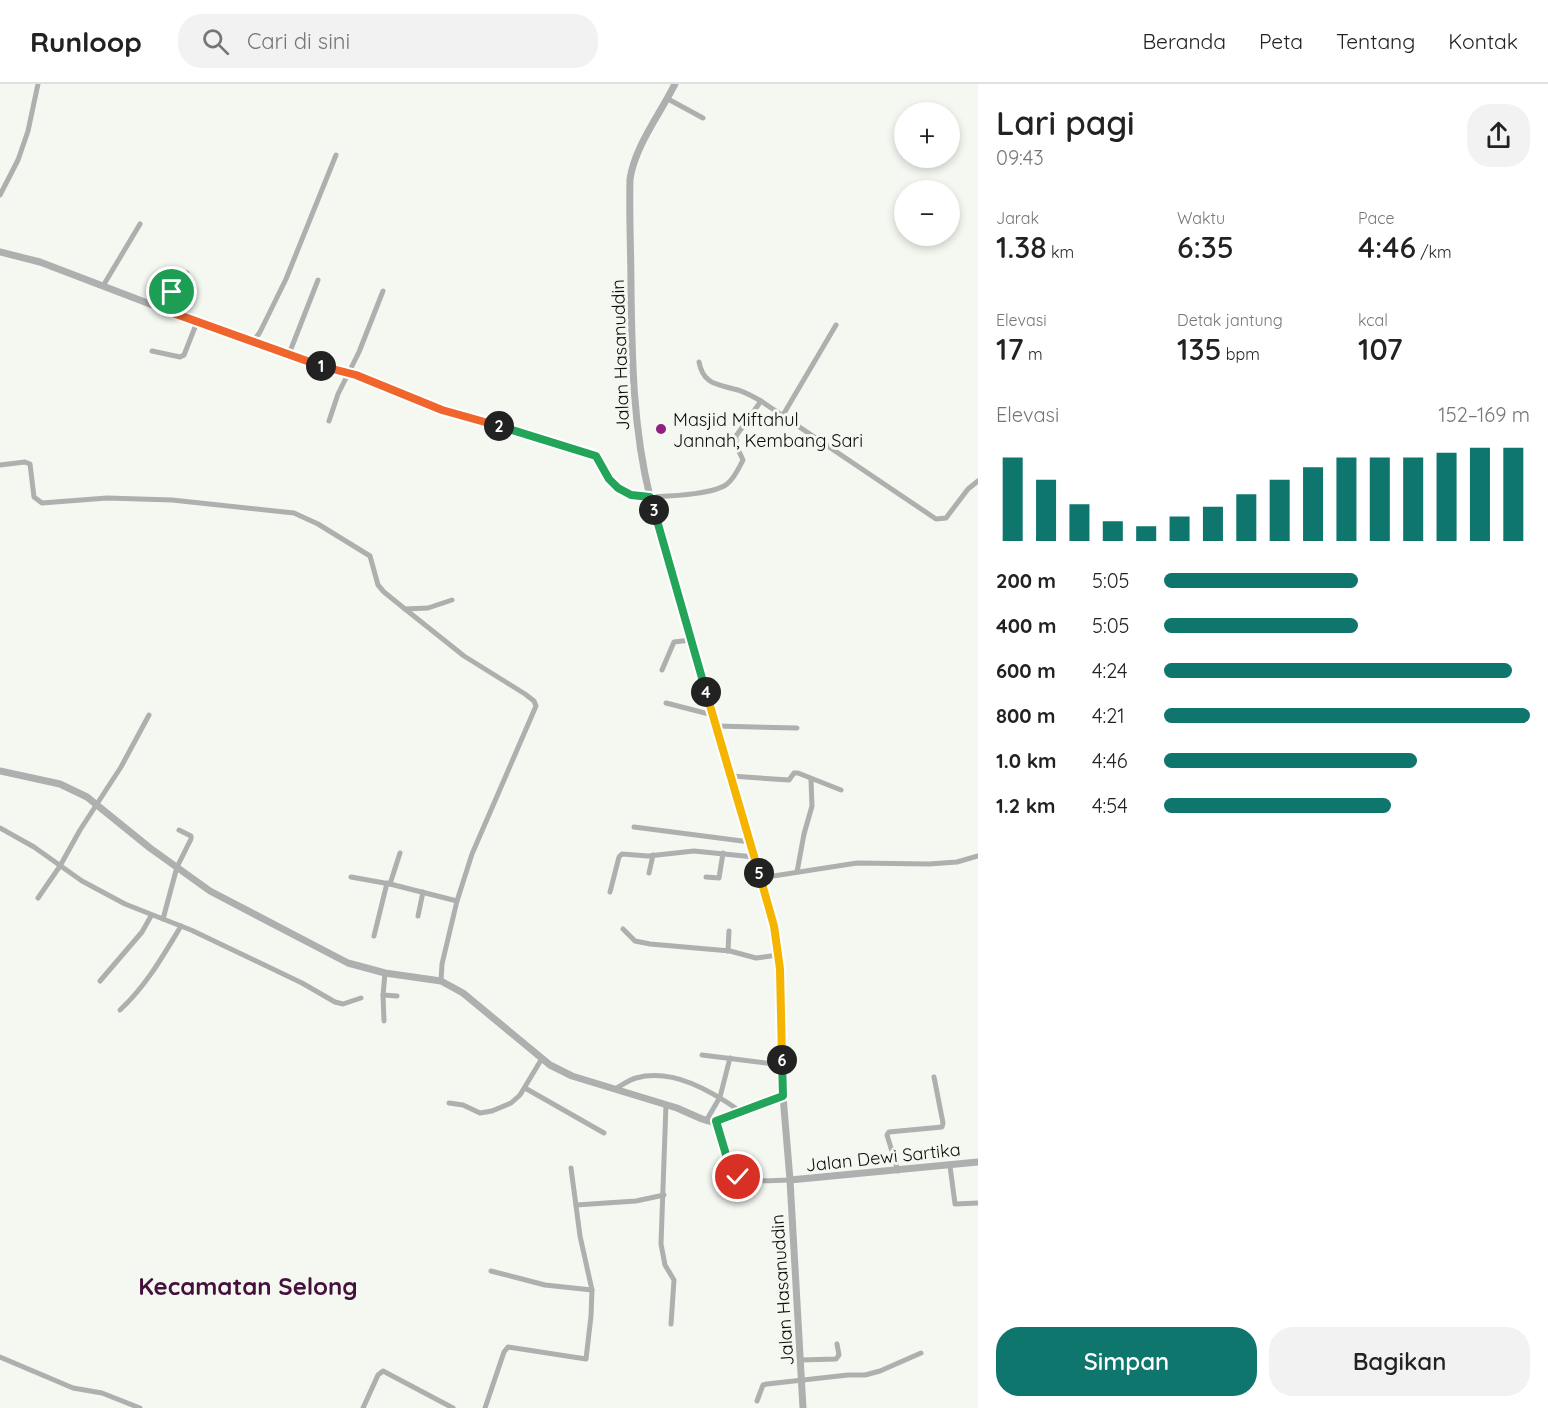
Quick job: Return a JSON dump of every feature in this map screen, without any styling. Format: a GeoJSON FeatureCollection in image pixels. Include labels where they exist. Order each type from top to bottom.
{"type":"FeatureCollection","features":[{"type":"Feature","properties":{"kind":"street"},"geometry":{"type":"LineString","coordinates":[[0,195],[20,154],[28,131],[38,84]]}},
{"type":"Feature","properties":{"kind":"street","name":"Jalan Hasanuddin"},"geometry":{"type":"LineString","coordinates":[[675,84],[632,168],[630,189],[633,387],[639,447],[650,497],[774,926],[778,955],[783,1096],[803,1408]]}},
{"type":"Feature","properties":{"kind":"street"},"geometry":{"type":"LineString","coordinates":[[668,99],[703,118]]}},
{"type":"Feature","properties":{"kind":"street"},"geometry":{"type":"LineString","coordinates":[[253,342],[286,279],[336,155]]}},
{"type":"Feature","properties":{"kind":"street"},"geometry":{"type":"LineString","coordinates":[[103,286],[140,224]]}},
{"type":"Feature","properties":{"kind":"street"},"geometry":{"type":"LineString","coordinates":[[0,252],[32,259],[197,322],[315,364],[348,373],[442,410],[596,456],[609,479],[618,488],[631,495],[650,497],[686,494],[726,485],[743,460],[736,444],[736,436],[761,401]]}},
{"type":"Feature","properties":{"kind":"street"},"geometry":{"type":"LineString","coordinates":[[162,309],[187,273]]}},
{"type":"Feature","properties":{"kind":"street"},"geometry":{"type":"LineString","coordinates":[[288,354],[318,280]]}},
{"type":"Feature","properties":{"kind":"street"},"geometry":{"type":"LineString","coordinates":[[329,421],[383,291]]}},
{"type":"Feature","properties":{"kind":"street"},"geometry":{"type":"LineString","coordinates":[[152,351],[184,356],[197,322]]}},
{"type":"Feature","properties":{"kind":"street"},"geometry":{"type":"LineString","coordinates":[[783,415],[836,325]]}},
{"type":"Feature","properties":{"kind":"street"},"geometry":{"type":"LineString","coordinates":[[699,362],[704,376],[712,384],[741,391],[761,401],[936,519],[946,518],[968,489],[978,481]]}},
{"type":"Feature","properties":{"kind":"street"},"geometry":{"type":"LineString","coordinates":[[0,465],[25,462],[30,464],[34,497],[42,503],[107,498],[172,500],[285,511],[302,515],[370,556],[378,585],[384,592],[464,656],[534,701],[536,706],[472,854],[457,901],[442,964],[441,981]]}},
{"type":"Feature","properties":{"kind":"street"},"geometry":{"type":"LineString","coordinates":[[405,609],[428,608],[452,600]]}},
{"type":"Feature","properties":{"kind":"street"},"geometry":{"type":"LineString","coordinates":[[662,670],[674,642],[690,638]]}},
{"type":"Feature","properties":{"kind":"street"},"geometry":{"type":"LineString","coordinates":[[666,703],[713,715]]}},
{"type":"Feature","properties":{"kind":"street"},"geometry":{"type":"LineString","coordinates":[[38,898],[121,767],[149,714]]}},
{"type":"Feature","properties":{"kind":"street"},"geometry":{"type":"LineString","coordinates":[[716,726],[797,728]]}},
{"type":"Feature","properties":{"kind":"street"},"geometry":{"type":"LineString","coordinates":[[0,771],[68,787],[98,804],[150,848],[210,891],[348,963],[385,974],[441,981],[463,993],[541,1060],[572,1076],[666,1104],[706,1121],[716,1121],[783,1096]]}},
{"type":"Feature","properties":{"kind":"street"},"geometry":{"type":"LineString","coordinates":[[731,776],[789,780],[794,773],[841,790]]}},
{"type":"Feature","properties":{"kind":"street"},"geometry":{"type":"LineString","coordinates":[[797,872],[812,806],[811,780]]}},
{"type":"Feature","properties":{"kind":"street"},"geometry":{"type":"LineString","coordinates":[[634,827],[750,842]]}},
{"type":"Feature","properties":{"kind":"street"},"geometry":{"type":"LineString","coordinates":[[0,828],[34,847],[82,881],[151,915],[181,926],[302,983],[335,1002],[344,1004],[361,998]]}},
{"type":"Feature","properties":{"kind":"street"},"geometry":{"type":"LineString","coordinates":[[163,919],[177,867],[191,839],[191,836],[179,830]]}},
{"type":"Feature","properties":{"kind":"street"},"geometry":{"type":"LineString","coordinates":[[610,892],[619,857],[622,854],[643,856],[688,850],[754,857]]}},
{"type":"Feature","properties":{"kind":"street"},"geometry":{"type":"LineString","coordinates":[[374,936],[388,884],[400,853]]}},
{"type":"Feature","properties":{"kind":"street"},"geometry":{"type":"LineString","coordinates":[[706,877],[719,878],[723,853]]}},
{"type":"Feature","properties":{"kind":"street"},"geometry":{"type":"LineString","coordinates":[[649,873],[653,855]]}},
{"type":"Feature","properties":{"kind":"street"},"geometry":{"type":"LineString","coordinates":[[760,878],[857,863],[929,864],[957,862],[978,856]]}},
{"type":"Feature","properties":{"kind":"street"},"geometry":{"type":"LineString","coordinates":[[351,877],[457,901]]}},
{"type":"Feature","properties":{"kind":"street"},"geometry":{"type":"LineString","coordinates":[[418,916],[423,892]]}},
{"type":"Feature","properties":{"kind":"street"},"geometry":{"type":"LineString","coordinates":[[100,981],[132,945],[151,915]]}},
{"type":"Feature","properties":{"kind":"street"},"geometry":{"type":"LineString","coordinates":[[120,1010],[136,995],[150,976],[181,926]]}},
{"type":"Feature","properties":{"kind":"street"},"geometry":{"type":"LineString","coordinates":[[623,929],[635,941],[650,944],[728,951],[756,958],[778,955]]}},
{"type":"Feature","properties":{"kind":"street"},"geometry":{"type":"LineString","coordinates":[[728,951],[729,931]]}},
{"type":"Feature","properties":{"kind":"street"},"geometry":{"type":"LineString","coordinates":[[384,1022],[385,974]]}},
{"type":"Feature","properties":{"kind":"street"},"geometry":{"type":"LineString","coordinates":[[383,995],[397,996]]}},
{"type":"Feature","properties":{"kind":"street"},"geometry":{"type":"LineString","coordinates":[[702,1055],[782,1065]]}},
{"type":"Feature","properties":{"kind":"street"},"geometry":{"type":"LineString","coordinates":[[706,1121],[720,1097],[730,1058]]}},
{"type":"Feature","properties":{"kind":"street"},"geometry":{"type":"LineString","coordinates":[[449,1103],[464,1105],[480,1113],[492,1111],[515,1101],[541,1060]]}},
{"type":"Feature","properties":{"kind":"street"},"geometry":{"type":"LineString","coordinates":[[615,1089],[634,1078],[651,1075],[669,1077],[693,1084],[720,1097],[740,1111]]}},
{"type":"Feature","properties":{"kind":"street"},"geometry":{"type":"LineString","coordinates":[[898,1171],[887,1135],[889,1132],[942,1127],[934,1077]]}},
{"type":"Feature","properties":{"kind":"street"},"geometry":{"type":"LineString","coordinates":[[525,1088],[604,1133]]}},
{"type":"Feature","properties":{"kind":"street"},"geometry":{"type":"LineString","coordinates":[[666,1104],[662,1155],[664,1195],[661,1252],[667,1270],[674,1280],[671,1324]]}},
{"type":"Feature","properties":{"kind":"street"},"geometry":{"type":"LineString","coordinates":[[716,1121],[735,1175],[750,1181],[790,1180]]}},
{"type":"Feature","properties":{"kind":"street","name":"Jalan Dewi Sartika"},"geometry":{"type":"LineString","coordinates":[[790,1180],[978,1162]]}},
{"type":"Feature","properties":{"kind":"street"},"geometry":{"type":"LineString","coordinates":[[950,1166],[955,1204],[978,1203]]}},
{"type":"Feature","properties":{"kind":"street"},"geometry":{"type":"LineString","coordinates":[[485,1408],[504,1352],[508,1347],[586,1359],[592,1290],[580,1236],[571,1168]]}},
{"type":"Feature","properties":{"kind":"street"},"geometry":{"type":"LineString","coordinates":[[576,1205],[636,1201],[664,1195]]}},
{"type":"Feature","properties":{"kind":"street"},"geometry":{"type":"LineString","coordinates":[[491,1271],[545,1285],[592,1290]]}},
{"type":"Feature","properties":{"kind":"street"},"geometry":{"type":"LineString","coordinates":[[801,1360],[836,1359],[839,1355],[837,1344]]}},
{"type":"Feature","properties":{"kind":"street"},"geometry":{"type":"LineString","coordinates":[[757,1401],[763,1385],[865,1375],[921,1353]]}},
{"type":"Feature","properties":{"kind":"street"},"geometry":{"type":"LineString","coordinates":[[0,1358],[73,1388],[102,1393],[140,1408]]}},
{"type":"Feature","properties":{"kind":"street"},"geometry":{"type":"LineString","coordinates":[[363,1408],[378,1375],[383,1371],[453,1408]]}},
{"type":"Feature","properties":{"kind":"place","name":"Masjid Miftahul Jannah, Kembang Sari"},"geometry":{"type":"Point","coordinates":[661,429]}},
{"type":"Feature","properties":{"kind":"district","name":"Kecamatan Selong"},"geometry":{"type":"Point","coordinates":[248,1286]}},
{"type":"Feature","properties":{"kind":"route"},"geometry":{"type":"LineString","coordinates":[[172,292],[162,309],[315,364],[356,375],[427,405],[591,454],[596,456],[603,471],[618,488],[631,495],[650,497],[774,926],[780,969],[783,1096],[716,1121],[730,1168],[738,1177]]}}]}
